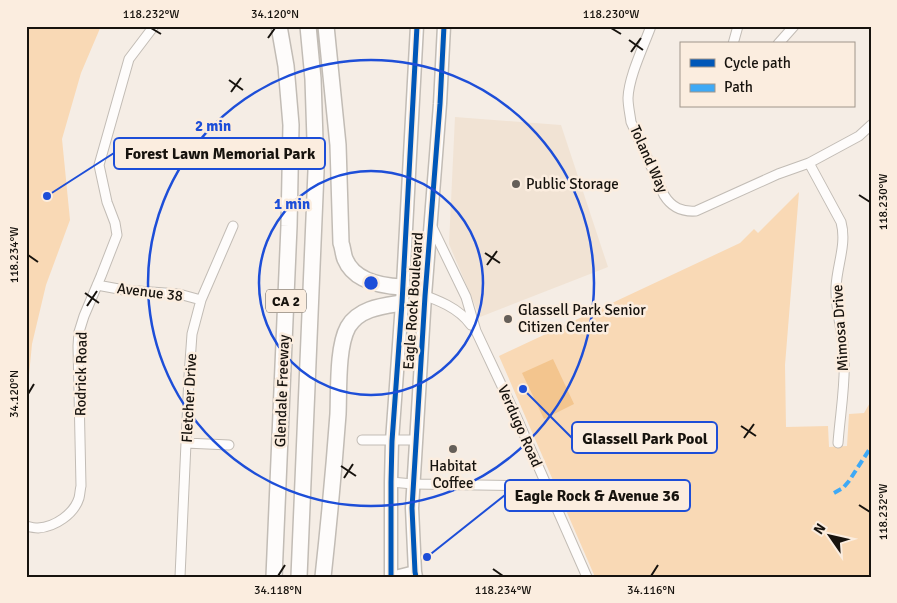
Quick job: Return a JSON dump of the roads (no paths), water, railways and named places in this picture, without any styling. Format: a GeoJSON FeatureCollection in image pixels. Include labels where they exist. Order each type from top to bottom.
{"type":"FeatureCollection","features":[{"type":"Feature","properties":{"kind":"highway","name":"Glendale Freeway"},"geometry":{"type":"LineString","coordinates":[[274,577],[289,226],[291,125],[286,66],[279,26]]}},
{"type":"Feature","properties":{"kind":"highway","name":"Glendale Freeway"},"geometry":{"type":"LineString","coordinates":[[299,577],[316,171],[313,79],[308,26]]}},
{"type":"Feature","properties":{"kind":"highway"},"geometry":{"type":"LineString","coordinates":[[326,26],[338,145],[341,244],[345,259],[350,268],[359,276],[376,284],[402,287]]}},
{"type":"Feature","properties":{"kind":"highway"},"geometry":{"type":"LineString","coordinates":[[322,577],[332,492],[340,359],[344,337],[349,326],[363,312],[402,303]]}},
{"type":"Feature","properties":{"kind":"main road","name":"Eagle Rock Boulevard"},"geometry":{"type":"LineString","coordinates":[[391,577],[392,441],[402,303],[417,26]]}},
{"type":"Feature","properties":{"kind":"main road","name":"Eagle Rock Boulevard"},"geometry":{"type":"LineString","coordinates":[[415,575],[412,508],[444,26]]}},
{"type":"Feature","properties":{"kind":"main road"},"geometry":{"type":"LineString","coordinates":[[395,577],[415,575]]}},
{"type":"Feature","properties":{"kind":"street","name":"Rodrick Road"},"geometry":{"type":"LineString","coordinates":[[26,526],[38,528],[59,522],[70,512],[78,500],[81,486],[79,332],[117,235],[99,165],[129,59],[154,26]]}},
{"type":"Feature","properties":{"kind":"street","name":"Toland Way"},"geometry":{"type":"LineString","coordinates":[[651,26],[629,88],[629,110],[632,122],[664,195],[674,207],[681,210],[696,211],[778,174],[809,163],[859,136],[871,125]]}},
{"type":"Feature","properties":{"kind":"street"},"geometry":{"type":"LineString","coordinates":[[734,42],[738,26]]}},
{"type":"Feature","properties":{"kind":"street"},"geometry":{"type":"LineString","coordinates":[[780,42],[794,26]]}},
{"type":"Feature","properties":{"kind":"street","name":"Mimosa Drive"},"geometry":{"type":"LineString","coordinates":[[809,163],[841,222],[844,232],[836,287],[844,358],[838,443]]}},
{"type":"Feature","properties":{"kind":"street","name":"Verdugo Road"},"geometry":{"type":"LineString","coordinates":[[431,224],[466,297],[476,331],[516,416],[587,577]]}},
{"type":"Feature","properties":{"kind":"street","name":"Fletcher Drive"},"geometry":{"type":"LineString","coordinates":[[180,577],[192,334],[202,300],[233,226]]}},
{"type":"Feature","properties":{"kind":"street","name":"Avenue 38"},"geometry":{"type":"LineString","coordinates":[[98,285],[124,290],[179,294],[202,300]]}},
{"type":"Feature","properties":{"kind":"street","name":"Verdugo Road"},"geometry":{"type":"LineString","coordinates":[[402,287],[454,308],[465,316],[476,331]]}},
{"type":"Feature","properties":{"kind":"street"},"geometry":{"type":"LineString","coordinates":[[402,303],[425,296]]}},
{"type":"Feature","properties":{"kind":"street"},"geometry":{"type":"LineString","coordinates":[[362,440],[417,440]]}},
{"type":"Feature","properties":{"kind":"street"},"geometry":{"type":"LineString","coordinates":[[186,443],[229,445]]}},
{"type":"Feature","properties":{"kind":"street"},"geometry":{"type":"LineString","coordinates":[[391,482],[547,486]]}},
{"type":"Feature","properties":{"kind":"place","name":"Public Storage"},"geometry":{"type":"Point","coordinates":[516,184]}},
{"type":"Feature","properties":{"kind":"place","name":"Forest Lawn Memorial Park"},"geometry":{"type":"Point","coordinates":[47,196]}},
{"type":"Feature","properties":{"kind":"place","name":"Glassell Park Senior Citizen Center"},"geometry":{"type":"Point","coordinates":[508,319]}},
{"type":"Feature","properties":{"kind":"place","name":"Glassell Park Pool"},"geometry":{"type":"Point","coordinates":[523,389]}},
{"type":"Feature","properties":{"kind":"place","name":"Habitat Coffee"},"geometry":{"type":"Point","coordinates":[453,449]}},
{"type":"Feature","properties":{"kind":"place","name":"Eagle Rock & Avenue 36"},"geometry":{"type":"Point","coordinates":[427,557]}}]}
